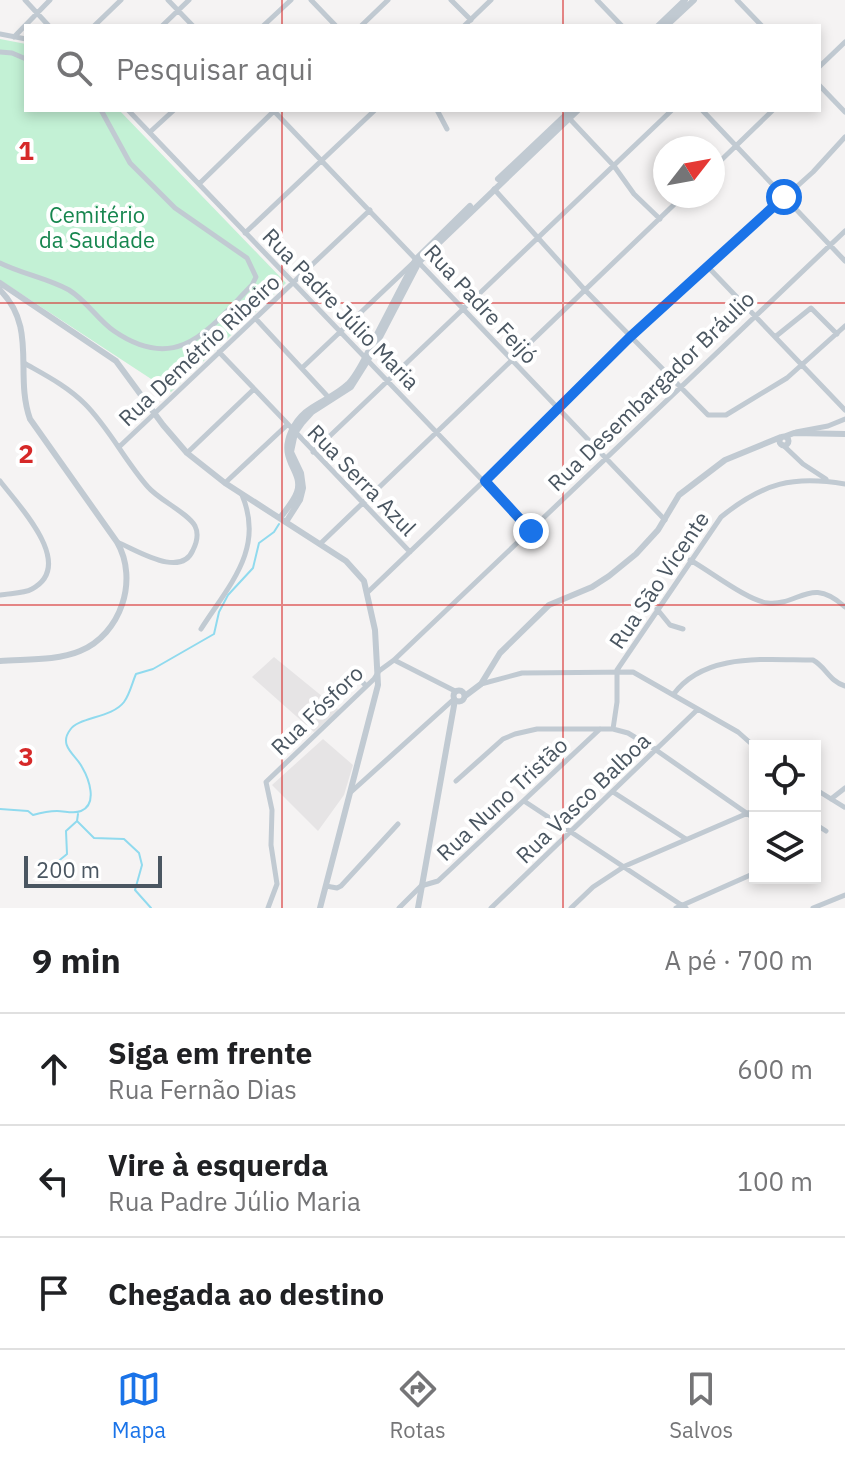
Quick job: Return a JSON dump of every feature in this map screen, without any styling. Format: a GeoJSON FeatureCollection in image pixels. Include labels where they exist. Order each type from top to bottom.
{"type":"FeatureCollection","features":[{"type":"Feature","properties":{"kind":"street"},"geometry":{"type":"LineString","coordinates":[[25,0],[47,24]]}},
{"type":"Feature","properties":{"kind":"street"},"geometry":{"type":"LineString","coordinates":[[26,24],[50,0]]}},
{"type":"Feature","properties":{"kind":"street"},"geometry":{"type":"LineString","coordinates":[[96,24],[121,0]]}},
{"type":"Feature","properties":{"kind":"street"},"geometry":{"type":"LineString","coordinates":[[168,0],[191,24]]}},
{"type":"Feature","properties":{"kind":"street"},"geometry":{"type":"LineString","coordinates":[[164,24],[189,0]]}},
{"type":"Feature","properties":{"kind":"street"},"geometry":{"type":"LineString","coordinates":[[265,24],[291,0]]}},
{"type":"Feature","properties":{"kind":"street"},"geometry":{"type":"LineString","coordinates":[[311,0],[334,24]]}},
{"type":"Feature","properties":{"kind":"street"},"geometry":{"type":"LineString","coordinates":[[363,24],[388,0]]}},
{"type":"Feature","properties":{"kind":"street"},"geometry":{"type":"LineString","coordinates":[[451,0],[471,20]]}},
{"type":"Feature","properties":{"kind":"street"},"geometry":{"type":"LineString","coordinates":[[466,24],[491,0]]}},
{"type":"Feature","properties":{"kind":"street"},"geometry":{"type":"LineString","coordinates":[[597,0],[620,24]]}},
{"type":"Feature","properties":{"kind":"street"},"geometry":{"type":"LineString","coordinates":[[660,24],[685,0]]}},
{"type":"Feature","properties":{"kind":"street"},"geometry":{"type":"LineString","coordinates":[[668,24],[694,0]]}},
{"type":"Feature","properties":{"kind":"street"},"geometry":{"type":"LineString","coordinates":[[737,0],[760,24]]}},
{"type":"Feature","properties":{"kind":"street"},"geometry":{"type":"LineString","coordinates":[[14,37],[24,27]]}},
{"type":"Feature","properties":{"kind":"street"},"geometry":{"type":"LineString","coordinates":[[0,34],[24,39]]}},
{"type":"Feature","properties":{"kind":"street"},"geometry":{"type":"LineString","coordinates":[[821,65],[845,42]]}},
{"type":"Feature","properties":{"kind":"street"},"geometry":{"type":"LineString","coordinates":[[0,52],[24,58]]}},
{"type":"Feature","properties":{"kind":"street"},"geometry":{"type":"LineString","coordinates":[[821,87],[845,112]]}},
{"type":"Feature","properties":{"kind":"street"},"geometry":{"type":"LineString","coordinates":[[0,263],[68,290],[88,304],[112,330],[136,344],[162,351],[179,348],[204,331],[252,285],[256,277],[247,258],[175,208],[146,180],[120,147],[102,112]]}},
{"type":"Feature","properties":{"kind":"street","name":"Rua Padre Júlio Maria"},"geometry":{"type":"LineString","coordinates":[[130,112],[531,531]]}},
{"type":"Feature","properties":{"kind":"street"},"geometry":{"type":"LineString","coordinates":[[150,132],[172,112]]}},
{"type":"Feature","properties":{"kind":"street"},"geometry":{"type":"LineString","coordinates":[[200,183],[272,112]]}},
{"type":"Feature","properties":{"kind":"street","name":"Rua Padre Feijó"},"geometry":{"type":"LineString","coordinates":[[276,112],[665,520]]}},
{"type":"Feature","properties":{"kind":"street"},"geometry":{"type":"LineString","coordinates":[[245,233],[373,112]]}},
{"type":"Feature","properties":{"kind":"street"},"geometry":{"type":"LineString","coordinates":[[438,112],[447,129]]}},
{"type":"Feature","properties":{"kind":"street"},"geometry":{"type":"LineString","coordinates":[[313,452],[670,112]]}},
{"type":"Feature","properties":{"kind":"street"},"geometry":{"type":"LineString","coordinates":[[704,112],[845,261]]}},
{"type":"Feature","properties":{"kind":"street"},"geometry":{"type":"LineString","coordinates":[[725,157],[771,112]]}},
{"type":"Feature","properties":{"kind":"street"},"geometry":{"type":"LineString","coordinates":[[416,261],[569,114],[634,194],[660,219]]}},
{"type":"Feature","properties":{"kind":"street"},"geometry":{"type":"LineString","coordinates":[[368,592],[630,337],[813,172],[845,137]]}},
{"type":"Feature","properties":{"kind":"street"},"geometry":{"type":"LineString","coordinates":[[225,483],[291,429],[300,415],[348,384],[367,359],[400,285],[416,261],[543,140]]}},
{"type":"Feature","properties":{"kind":"street"},"geometry":{"type":"LineString","coordinates":[[494,189],[630,337],[712,416],[726,415],[787,378],[845,326]]}},
{"type":"Feature","properties":{"kind":"street"},"geometry":{"type":"LineString","coordinates":[[320,544],[671,208]]}},
{"type":"Feature","properties":{"kind":"street","name":"Rua Demétrio Ribeiro"},"geometry":{"type":"LineString","coordinates":[[119,447],[370,210]]}},
{"type":"Feature","properties":{"kind":"street","name":"Rua Desembargador Bráulio"},"geometry":{"type":"LineString","coordinates":[[379,671],[531,531],[845,231]]}},
{"type":"Feature","properties":{"kind":"street"},"geometry":{"type":"LineString","coordinates":[[708,267],[845,410]]}},
{"type":"Feature","properties":{"kind":"street"},"geometry":{"type":"LineString","coordinates":[[0,283],[116,361],[187,453],[225,483],[350,564],[364,581],[379,671],[378,685],[320,908]]}},
{"type":"Feature","properties":{"kind":"street"},"geometry":{"type":"LineString","coordinates":[[302,368],[400,285]]}},
{"type":"Feature","properties":{"kind":"street"},"geometry":{"type":"LineString","coordinates":[[0,290],[14,306],[18,316],[25,402],[30,419],[117,542],[124,559],[126,590],[120,611],[105,633],[86,648],[72,654],[0,661]]}},
{"type":"Feature","properties":{"kind":"street"},"geometry":{"type":"LineString","coordinates":[[775,337],[811,308],[837,334]]}},
{"type":"Feature","properties":{"kind":"street"},"geometry":{"type":"LineString","coordinates":[[255,318],[329,398]]}},
{"type":"Feature","properties":{"kind":"street","name":"Rua Serra Azul"},"geometry":{"type":"LineString","coordinates":[[219,352],[410,552]]}},
{"type":"Feature","properties":{"kind":"street"},"geometry":{"type":"LineString","coordinates":[[24,363],[74,394],[90,409],[147,487],[191,520],[197,532],[197,540],[188,558],[173,563],[117,542]]}},
{"type":"Feature","properties":{"kind":"street"},"geometry":{"type":"LineString","coordinates":[[187,453],[253,390]]}},
{"type":"Feature","properties":{"kind":"street"},"geometry":{"type":"LineString","coordinates":[[485,681],[500,653],[549,605],[578,594],[609,576],[643,547],[665,520],[679,495],[725,460],[766,442],[784,442],[845,419]]}},
{"type":"Feature","properties":{"kind":"street"},"geometry":{"type":"LineString","coordinates":[[283,520],[298,487],[287,456],[291,429]]}},
{"type":"Feature","properties":{"kind":"street"},"geometry":{"type":"LineString","coordinates":[[784,442],[794,433],[845,434]]}},
{"type":"Feature","properties":{"kind":"street"},"geometry":{"type":"LineString","coordinates":[[784,442],[792,455],[829,481],[845,484]]}},
{"type":"Feature","properties":{"kind":"street","name":"Rua São Vicente"},"geometry":{"type":"LineString","coordinates":[[613,729],[617,670],[721,517],[769,488],[802,479],[829,481]]}},
{"type":"Feature","properties":{"kind":"street"},"geometry":{"type":"LineString","coordinates":[[0,481],[43,540],[49,557],[45,576],[34,587],[0,595]]}},
{"type":"Feature","properties":{"kind":"street"},"geometry":{"type":"LineString","coordinates":[[201,629],[241,567],[249,549],[249,516],[242,494]]}},
{"type":"Feature","properties":{"kind":"street"},"geometry":{"type":"LineString","coordinates":[[690,560],[758,601],[776,603],[815,592],[827,595],[845,607]]}},
{"type":"Feature","properties":{"kind":"street"},"geometry":{"type":"LineString","coordinates":[[657,609],[670,625],[683,629]]}},
{"type":"Feature","properties":{"kind":"street"},"geometry":{"type":"LineString","coordinates":[[673,695],[687,678],[743,659],[813,660],[824,668],[830,678],[845,686]]}},
{"type":"Feature","properties":{"kind":"street"},"geometry":{"type":"LineString","coordinates":[[394,660],[458,697]]}},
{"type":"Feature","properties":{"kind":"street","name":"Rua Fósforo"},"geometry":{"type":"LineString","coordinates":[[268,908],[277,884],[271,853],[272,810],[266,782],[379,671]]}},
{"type":"Feature","properties":{"kind":"street"},"geometry":{"type":"LineString","coordinates":[[348,795],[458,697],[485,681],[522,673],[633,672],[738,732],[749,742]]}},
{"type":"Feature","properties":{"kind":"street"},"geometry":{"type":"LineString","coordinates":[[359,678],[366,686]]}},
{"type":"Feature","properties":{"kind":"street"},"geometry":{"type":"LineString","coordinates":[[418,908],[452,710],[458,697]]}},
{"type":"Feature","properties":{"kind":"street","name":"Rua Vasco Balboa"},"geometry":{"type":"LineString","coordinates":[[491,908],[697,710]]}},
{"type":"Feature","properties":{"kind":"street","name":"Rua Nuno Tristão"},"geometry":{"type":"LineString","coordinates":[[399,908],[421,886],[438,881],[601,728]]}},
{"type":"Feature","properties":{"kind":"street"},"geometry":{"type":"LineString","coordinates":[[456,781],[508,736],[537,729],[613,729],[628,733],[656,750],[747,814]]}},
{"type":"Feature","properties":{"kind":"street"},"geometry":{"type":"LineString","coordinates":[[831,799],[845,788]]}},
{"type":"Feature","properties":{"kind":"street"},"geometry":{"type":"LineString","coordinates":[[613,792],[687,840]]}},
{"type":"Feature","properties":{"kind":"street"},"geometry":{"type":"LineString","coordinates":[[821,793],[844,807]]}},
{"type":"Feature","properties":{"kind":"street"},"geometry":{"type":"LineString","coordinates":[[524,801],[625,866],[681,907],[749,876]]}},
{"type":"Feature","properties":{"kind":"street"},"geometry":{"type":"LineString","coordinates":[[571,908],[593,887],[625,866],[751,812]]}},
{"type":"Feature","properties":{"kind":"street"},"geometry":{"type":"LineString","coordinates":[[326,886],[341,886],[398,824]]}},
{"type":"Feature","properties":{"kind":"street"},"geometry":{"type":"LineString","coordinates":[[821,828],[826,831]]}},
{"type":"Feature","properties":{"kind":"street"},"geometry":{"type":"LineString","coordinates":[[813,908],[845,895]]}},
{"type":"Feature","properties":{"kind":"shaded area"},"geometry":{"type":"Polygon","coordinates":[[[274,657],[339,710],[314,732],[252,677],[274,657]]]}},
{"type":"Feature","properties":{"kind":"shaded area"},"geometry":{"type":"Polygon","coordinates":[[[323,739],[353,765],[344,795],[318,831],[272,785],[323,739]]]}},
{"type":"Feature","properties":{"kind":"green space","name":"Cemitério da Saudade"},"geometry":{"type":"Polygon","coordinates":[[[0,39],[24,44],[24,112],[121,112],[286,283],[171,392],[0,280],[0,39]]]}},
{"type":"Feature","properties":{"kind":"waterway"},"geometry":{"type":"LineString","coordinates":[[0,809],[28,811],[33,815],[54,811],[75,812],[86,808],[91,797],[89,784],[82,767],[67,746],[70,730],[80,722],[119,707],[128,696],[136,674],[153,669],[214,634],[219,612],[228,595],[253,568],[259,543],[279,524]]}},
{"type":"Feature","properties":{"kind":"waterway"},"geometry":{"type":"LineString","coordinates":[[51,879],[53,867],[67,854],[66,831],[77,821],[78,814]]}},
{"type":"Feature","properties":{"kind":"waterway"},"geometry":{"type":"LineString","coordinates":[[77,821],[94,838],[124,839],[139,853],[142,865],[135,890],[151,908]]}},
{"type":"Feature","properties":{"kind":"route"},"geometry":{"type":"LineString","coordinates":[[531,531],[485,481],[630,337],[784,197]]}}]}
